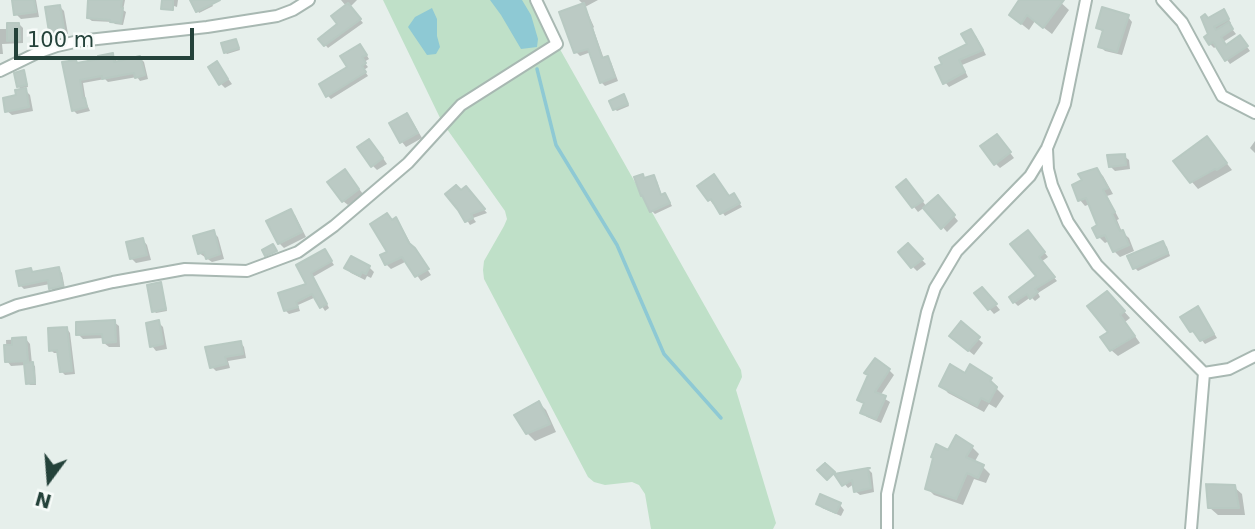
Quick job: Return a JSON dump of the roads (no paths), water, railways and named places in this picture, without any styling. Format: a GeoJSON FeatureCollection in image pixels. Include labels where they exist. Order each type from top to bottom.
{"type":"FeatureCollection","features":[{"type":"Feature","properties":{"kind":"street"},"geometry":{"type":"LineString","coordinates":[[0,71],[47,49],[69,43],[277,16],[309,0]]}},
{"type":"Feature","properties":{"kind":"street"},"geometry":{"type":"LineString","coordinates":[[0,312],[17,305],[101,285],[185,269],[247,271],[298,253],[408,163],[461,105],[557,44],[536,0]]}},
{"type":"Feature","properties":{"kind":"street"},"geometry":{"type":"LineString","coordinates":[[887,529],[889,484],[927,312],[935,288],[957,250],[1030,176],[1047,148],[1065,104],[1086,0]]}},
{"type":"Feature","properties":{"kind":"street"},"geometry":{"type":"LineString","coordinates":[[1162,0],[1182,22],[1222,96],[1255,113]]}},
{"type":"Feature","properties":{"kind":"street"},"geometry":{"type":"LineString","coordinates":[[1047,148],[1052,185],[1068,222],[1097,265],[1204,373],[1191,529]]}},
{"type":"Feature","properties":{"kind":"street"},"geometry":{"type":"LineString","coordinates":[[1204,373],[1229,369],[1255,356]]}},
{"type":"Feature","properties":{"kind":"water"},"geometry":{"type":"Polygon","coordinates":[[[490,0],[522,0],[531,15],[538,39],[537,47],[521,49],[490,0]]]}},
{"type":"Feature","properties":{"kind":"water"},"geometry":{"type":"Polygon","coordinates":[[[432,8],[437,19],[440,47],[436,54],[427,55],[408,27],[415,17],[432,8]]]}},
{"type":"Feature","properties":{"kind":"waterway"},"geometry":{"type":"LineString","coordinates":[[537,69],[556,145],[617,245],[664,354],[721,418]]}}]}
